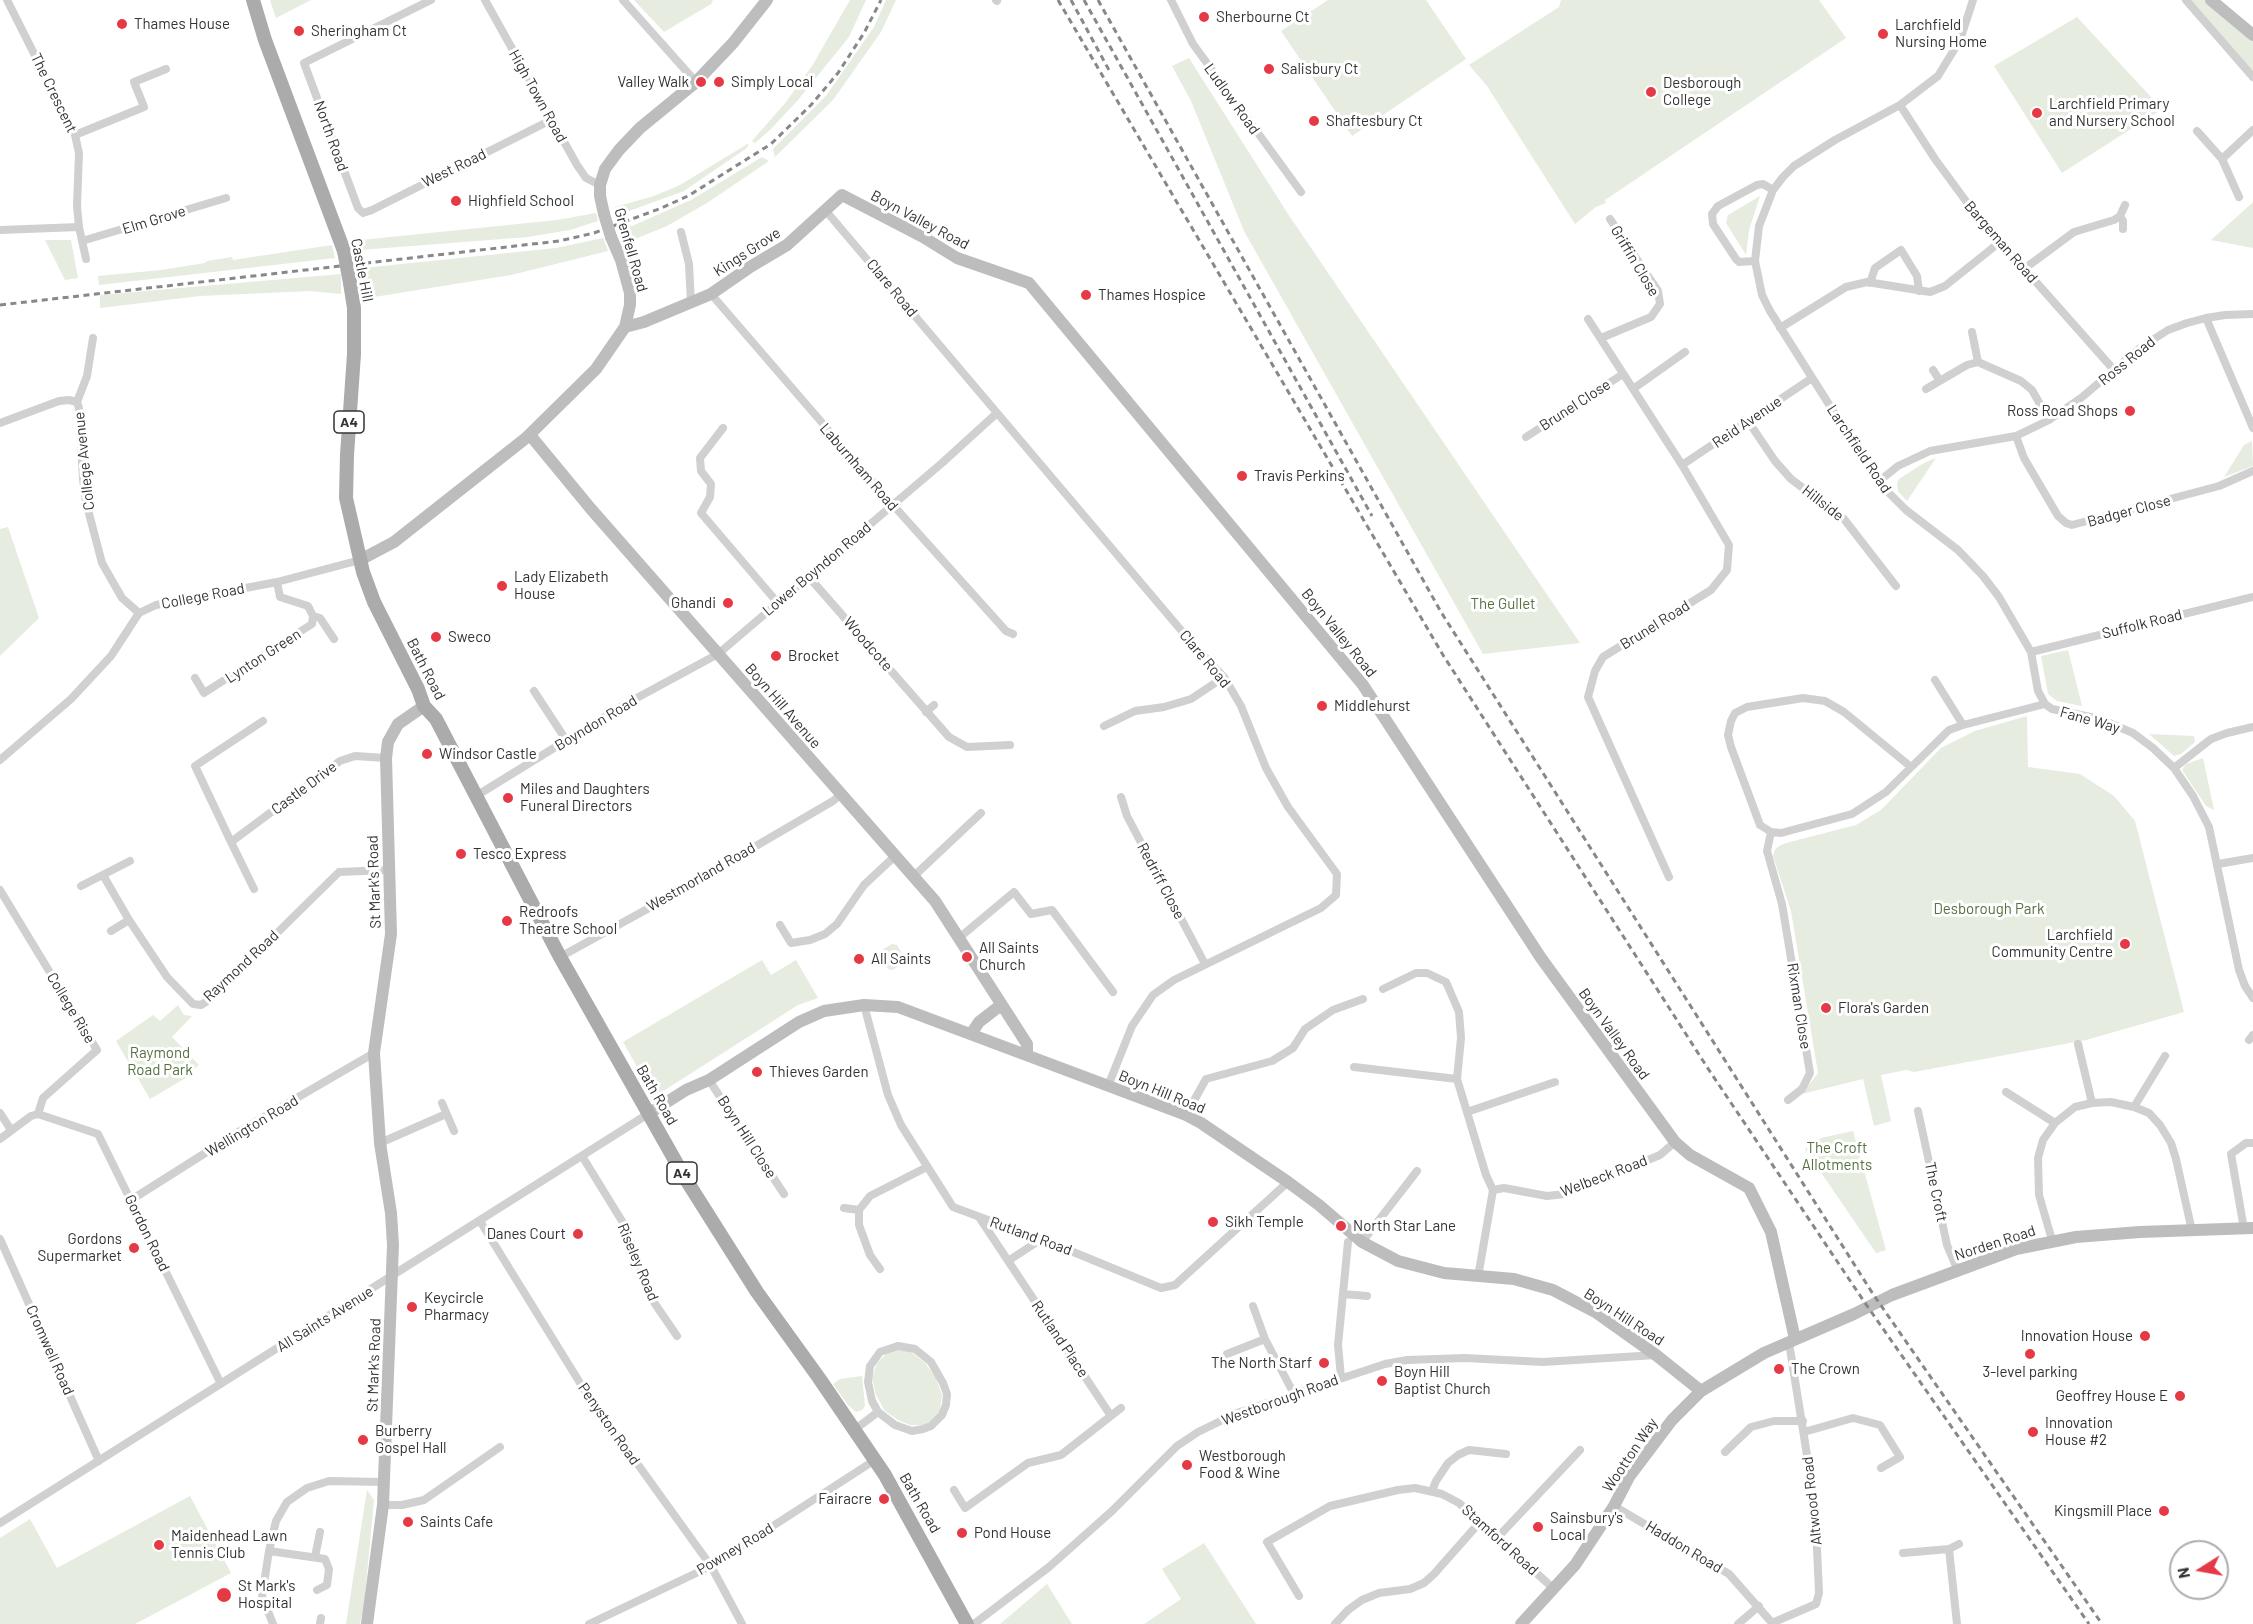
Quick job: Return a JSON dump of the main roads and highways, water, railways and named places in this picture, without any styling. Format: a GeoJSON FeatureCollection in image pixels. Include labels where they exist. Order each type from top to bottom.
{"type":"FeatureCollection","features":[{"type":"Feature","properties":{"kind":"main road","name":"Castle Hill"},"geometry":{"type":"LineString","coordinates":[[253,0],[344,250],[354,308],[354,354],[346,498],[360,560]]}},
{"type":"Feature","properties":{"kind":"main road","name":"Bath Road"},"geometry":{"type":"LineString","coordinates":[[360,560],[374,602],[418,689],[424,706],[436,720],[560,957],[648,1114],[757,1292],[875,1460],[918,1532],[967,1624]]}},
{"type":"Feature","properties":{"kind":"railway"},"geometry":{"type":"LineString","coordinates":[[0,305],[559,241],[594,233],[688,196],[771,144],[811,105],[838,73],[864,33],[881,0]]}},
{"type":"Feature","properties":{"kind":"railway"},"geometry":{"type":"LineString","coordinates":[[1058,0],[1443,655],[1707,1067],[1863,1300],[2089,1624]]}},
{"type":"Feature","properties":{"kind":"railway"},"geometry":{"type":"LineString","coordinates":[[1071,0],[1110,72]]}},
{"type":"Feature","properties":{"kind":"railway"},"geometry":{"type":"LineString","coordinates":[[1084,0],[1372,516]]}},
{"type":"Feature","properties":{"kind":"railway"},"geometry":{"type":"LineString","coordinates":[[1098,0],[1441,612],[1873,1294],[2102,1624]]}},
{"type":"Feature","properties":{"kind":"place","name":"Sherbourne Ct"},"geometry":{"type":"Point","coordinates":[1204,17]}},
{"type":"Feature","properties":{"kind":"place","name":"Thames House"},"geometry":{"type":"Point","coordinates":[122,24]}},
{"type":"Feature","properties":{"kind":"place","name":"Sheringham Ct"},"geometry":{"type":"Point","coordinates":[299,31]}},
{"type":"Feature","properties":{"kind":"place","name":"Larchfield Nursing Home"},"geometry":{"type":"Point","coordinates":[1883,34]}},
{"type":"Feature","properties":{"kind":"place","name":"Salisbury Ct"},"geometry":{"type":"Point","coordinates":[1269,69]}},
{"type":"Feature","properties":{"kind":"place","name":"Valley Walk"},"geometry":{"type":"Point","coordinates":[701,82]}},
{"type":"Feature","properties":{"kind":"place","name":"Simply Local"},"geometry":{"type":"Point","coordinates":[719,82]}},
{"type":"Feature","properties":{"kind":"place","name":"Desborough College"},"geometry":{"type":"Point","coordinates":[1651,92]}},
{"type":"Feature","properties":{"kind":"place","name":"Larchfield Primary and Nursery School"},"geometry":{"type":"Point","coordinates":[2037,113]}},
{"type":"Feature","properties":{"kind":"place","name":"Shaftesbury Ct"},"geometry":{"type":"Point","coordinates":[1314,121]}},
{"type":"Feature","properties":{"kind":"place","name":"Highfield School"},"geometry":{"type":"Point","coordinates":[456,201]}},
{"type":"Feature","properties":{"kind":"place","name":"Thames Hospice"},"geometry":{"type":"Point","coordinates":[1086,295]}},
{"type":"Feature","properties":{"kind":"place","name":"Ross Road Shops"},"geometry":{"type":"Point","coordinates":[2130,411]}},
{"type":"Feature","properties":{"kind":"place","name":"Travis Perkins"},"geometry":{"type":"Point","coordinates":[1242,476]}},
{"type":"Feature","properties":{"kind":"place","name":"Lady Elizabeth House"},"geometry":{"type":"Point","coordinates":[502,586]}},
{"type":"Feature","properties":{"kind":"place","name":"Ghandi"},"geometry":{"type":"Point","coordinates":[728,603]}},
{"type":"Feature","properties":{"kind":"place","name":"Sweco"},"geometry":{"type":"Point","coordinates":[436,637]}},
{"type":"Feature","properties":{"kind":"place","name":"Brocket"},"geometry":{"type":"Point","coordinates":[776,656]}},
{"type":"Feature","properties":{"kind":"place","name":"Middlehurst"},"geometry":{"type":"Point","coordinates":[1322,706]}},
{"type":"Feature","properties":{"kind":"place","name":"Windsor Castle"},"geometry":{"type":"Point","coordinates":[427,754]}},
{"type":"Feature","properties":{"kind":"place","name":"Miles and Daughters Funeral Directors"},"geometry":{"type":"Point","coordinates":[508,798]}},
{"type":"Feature","properties":{"kind":"place","name":"Tesco Express"},"geometry":{"type":"Point","coordinates":[461,854]}},
{"type":"Feature","properties":{"kind":"place","name":"Redroofs Theatre School"},"geometry":{"type":"Point","coordinates":[507,921]}},
{"type":"Feature","properties":{"kind":"place","name":"Larchfield Community Centre"},"geometry":{"type":"Point","coordinates":[2125,944]}},
{"type":"Feature","properties":{"kind":"place","name":"All Saints Church"},"geometry":{"type":"Point","coordinates":[967,957]}},
{"type":"Feature","properties":{"kind":"place","name":"All Saints"},"geometry":{"type":"Point","coordinates":[859,959]}},
{"type":"Feature","properties":{"kind":"place","name":"Flora's Garden"},"geometry":{"type":"Point","coordinates":[1826,1008]}},
{"type":"Feature","properties":{"kind":"place","name":"Thieves Garden"},"geometry":{"type":"Point","coordinates":[757,1072]}},
{"type":"Feature","properties":{"kind":"place","name":"Sikh Temple"},"geometry":{"type":"Point","coordinates":[1213,1222]}},
{"type":"Feature","properties":{"kind":"place","name":"North Star Lane"},"geometry":{"type":"Point","coordinates":[1341,1226]}},
{"type":"Feature","properties":{"kind":"place","name":"Danes Court"},"geometry":{"type":"Point","coordinates":[578,1234]}},
{"type":"Feature","properties":{"kind":"place","name":"Gordons Supermarket"},"geometry":{"type":"Point","coordinates":[134,1248]}},
{"type":"Feature","properties":{"kind":"place","name":"Keycircle Pharmacy"},"geometry":{"type":"Point","coordinates":[412,1307]}},
{"type":"Feature","properties":{"kind":"place","name":"Innovation House"},"geometry":{"type":"Point","coordinates":[2145,1336]}},
{"type":"Feature","properties":{"kind":"place","name":"3-level parking"},"geometry":{"type":"Point","coordinates":[2030,1354]}},
{"type":"Feature","properties":{"kind":"place","name":"The North Starf"},"geometry":{"type":"Point","coordinates":[1324,1363]}},
{"type":"Feature","properties":{"kind":"place","name":"The Crown"},"geometry":{"type":"Point","coordinates":[1779,1369]}},
{"type":"Feature","properties":{"kind":"place","name":"Boyn Hill Baptist Church"},"geometry":{"type":"Point","coordinates":[1382,1381]}},
{"type":"Feature","properties":{"kind":"place","name":"Geoffrey House E"},"geometry":{"type":"Point","coordinates":[2180,1396]}},
{"type":"Feature","properties":{"kind":"place","name":"Innovation House #2"},"geometry":{"type":"Point","coordinates":[2033,1432]}},
{"type":"Feature","properties":{"kind":"place","name":"Burberry Gospel Hall"},"geometry":{"type":"Point","coordinates":[363,1440]}},
{"type":"Feature","properties":{"kind":"place","name":"Westborough Food & Wine"},"geometry":{"type":"Point","coordinates":[1187,1465]}},
{"type":"Feature","properties":{"kind":"place","name":"Fairacre"},"geometry":{"type":"Point","coordinates":[884,1499]}},
{"type":"Feature","properties":{"kind":"place","name":"Kingsmill Place"},"geometry":{"type":"Point","coordinates":[2164,1511]}},
{"type":"Feature","properties":{"kind":"place","name":"Saints Cafe"},"geometry":{"type":"Point","coordinates":[408,1522]}},
{"type":"Feature","properties":{"kind":"place","name":"Sainsbury's Local"},"geometry":{"type":"Point","coordinates":[1538,1527]}},
{"type":"Feature","properties":{"kind":"place","name":"Pond House"},"geometry":{"type":"Point","coordinates":[962,1533]}},
{"type":"Feature","properties":{"kind":"place","name":"Maidenhead Lawn Tennis Club"},"geometry":{"type":"Point","coordinates":[159,1545]}},
{"type":"Feature","properties":{"kind":"place","name":"St Mark's Hospital"},"geometry":{"type":"Point","coordinates":[224,1595]}},
{"type":"Feature","properties":{"kind":"park label","name":"The Gullet"},"geometry":{"type":"Point","coordinates":[1503,604]}},
{"type":"Feature","properties":{"kind":"park label","name":"Desborough Park"},"geometry":{"type":"Point","coordinates":[1989,909]}},
{"type":"Feature","properties":{"kind":"park label","name":"Raymond Road Park"},"geometry":{"type":"Point","coordinates":[160,1062]}},
{"type":"Feature","properties":{"kind":"park label","name":"The Croft Allotments"},"geometry":{"type":"Point","coordinates":[1837,1156]}}]}
